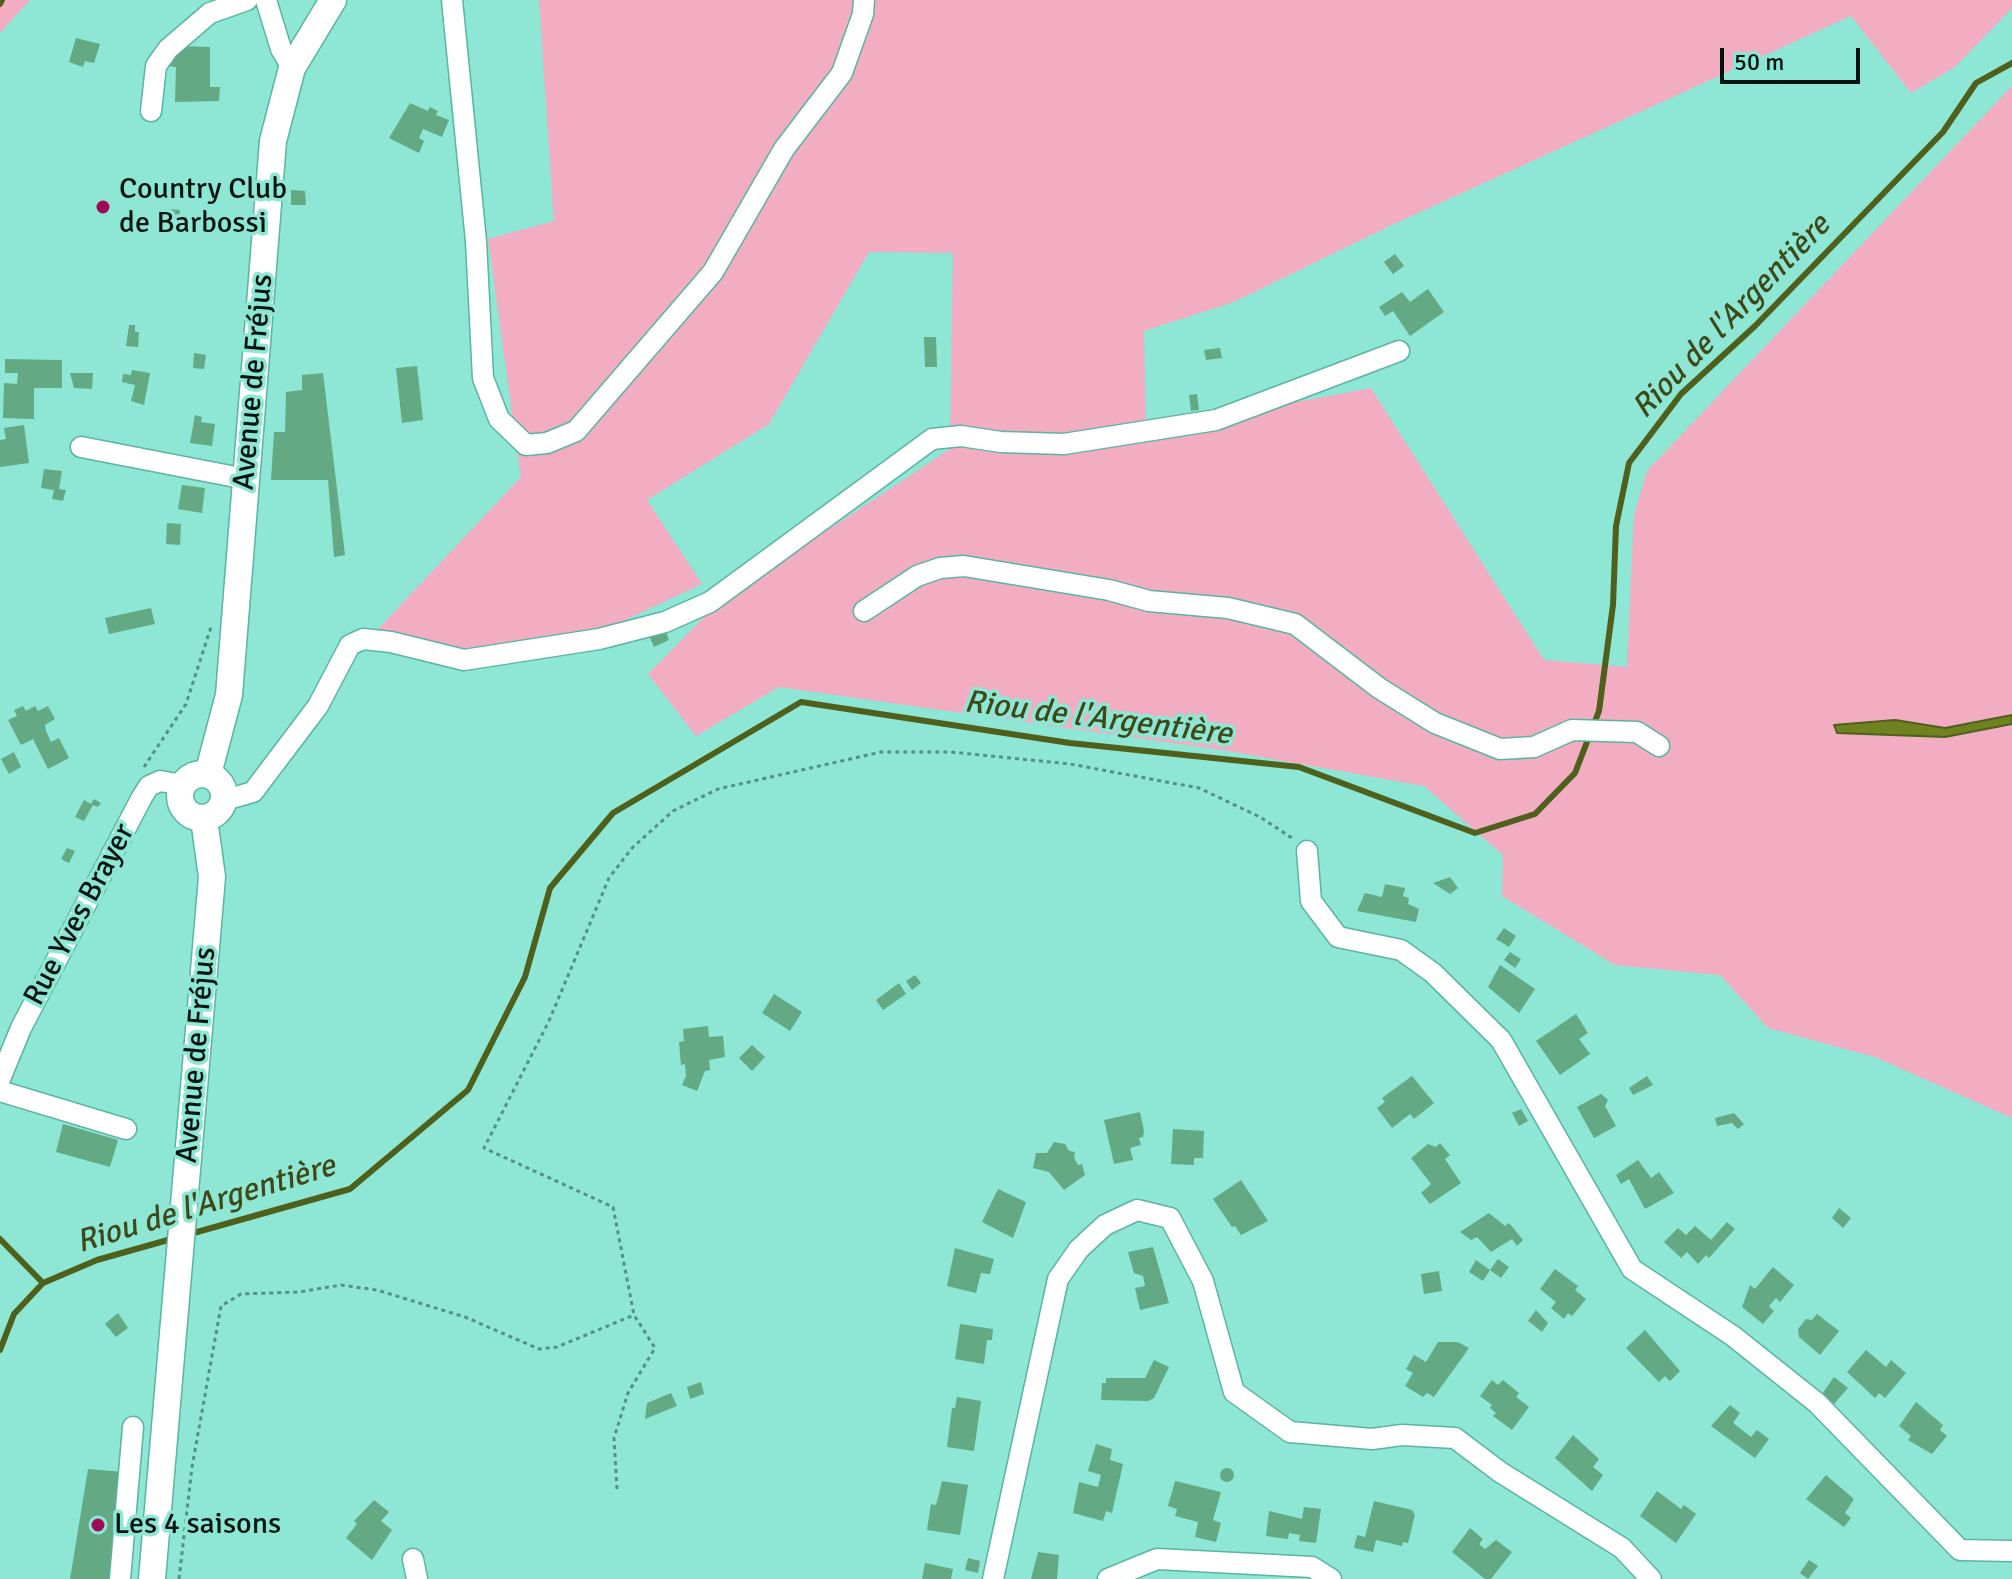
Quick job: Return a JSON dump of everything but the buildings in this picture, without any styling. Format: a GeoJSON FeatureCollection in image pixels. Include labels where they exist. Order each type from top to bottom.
{"type":"FeatureCollection","features":[{"type":"Feature","properties":{"kind":"main road","name":"Avenue de Fréjus"},"geometry":{"type":"LineString","coordinates":[[208,774],[229,695],[273,141],[292,68],[333,0]]}},
{"type":"Feature","properties":{"kind":"main road"},"geometry":{"type":"LineString","coordinates":[[208,774],[224,789],[225,800],[221,809],[204,819],[186,812],[180,795],[189,778],[208,774]]}},
{"type":"Feature","properties":{"kind":"main road","name":"Avenue de Fréjus"},"geometry":{"type":"LineString","coordinates":[[152,1579],[212,877],[204,819]]}},
{"type":"Feature","properties":{"kind":"street"},"geometry":{"type":"LineString","coordinates":[[151,111],[156,66],[168,49],[210,13],[247,0]]}},
{"type":"Feature","properties":{"kind":"street"},"geometry":{"type":"LineString","coordinates":[[266,0],[281,49],[292,68]]}},
{"type":"Feature","properties":{"kind":"street"},"geometry":{"type":"LineString","coordinates":[[452,0],[476,241],[483,378],[499,419],[526,445],[547,443],[576,431],[713,272],[784,149],[842,73],[863,14],[864,0]]}},
{"type":"Feature","properties":{"kind":"street"},"geometry":{"type":"LineString","coordinates":[[225,800],[253,792],[318,706],[350,645],[363,639],[391,642],[464,660],[599,639],[665,622],[710,602],[932,439],[961,436],[1001,442],[1064,444],[1216,420],[1399,351]]}},
{"type":"Feature","properties":{"kind":"street"},"geometry":{"type":"LineString","coordinates":[[81,447],[246,479]]}},
{"type":"Feature","properties":{"kind":"street"},"geometry":{"type":"LineString","coordinates":[[864,611],[917,576],[940,568],[964,566],[1109,590],[1149,601],[1228,608],[1295,624],[1379,688],[1464,738],[1500,749],[1534,747],[1572,730],[1637,732],[1659,746]]}},
{"type":"Feature","properties":{"kind":"street","name":"Rue Yves Brayer"},"geometry":{"type":"LineString","coordinates":[[0,1079],[21,1028],[142,797],[149,786],[160,781],[183,785]]}},
{"type":"Feature","properties":{"kind":"street"},"geometry":{"type":"LineString","coordinates":[[1307,851],[1311,901],[1338,937],[1401,950],[1433,973],[1501,1040],[1632,1269],[1733,1336],[1817,1403],[1960,1550],[2012,1551]]}},
{"type":"Feature","properties":{"kind":"street"},"geometry":{"type":"LineString","coordinates":[[0,1091],[126,1129]]}},
{"type":"Feature","properties":{"kind":"street"},"geometry":{"type":"LineString","coordinates":[[993,1579],[1058,1279],[1087,1241],[1105,1225],[1137,1210],[1170,1218],[1203,1281],[1234,1392],[1290,1432],[1372,1439],[1402,1435],[1455,1438],[1500,1472],[1622,1548],[1651,1579]]}},
{"type":"Feature","properties":{"kind":"street"},"geometry":{"type":"LineString","coordinates":[[120,1579],[133,1427]]}},
{"type":"Feature","properties":{"kind":"street"},"geometry":{"type":"LineString","coordinates":[[1108,1579],[1157,1559],[1312,1567],[1331,1579]]}},
{"type":"Feature","properties":{"kind":"path"},"geometry":{"type":"LineString","coordinates":[[617,1489],[614,1438],[628,1393],[655,1348],[634,1315],[613,1207],[484,1148],[549,1021],[609,878],[632,848],[673,811],[718,789],[881,752],[951,752],[1070,764],[1199,788],[1260,817],[1307,851]]}},
{"type":"Feature","properties":{"kind":"path"},"geometry":{"type":"LineString","coordinates":[[179,1579],[192,1467],[221,1306],[241,1294],[299,1292],[341,1285],[377,1290],[465,1317],[539,1349],[557,1347],[634,1315]]}},
{"type":"Feature","properties":{"kind":"shaded area"},"geometry":{"type":"Polygon","coordinates":[[[0,0],[30,0],[0,33],[0,0]]]}},
{"type":"Feature","properties":{"kind":"shaded area"},"geometry":{"type":"Polygon","coordinates":[[[539,0],[2012,0],[2012,8],[1955,67],[1911,93],[1851,16],[1394,224],[1234,302],[1144,331],[1146,430],[1371,388],[1544,660],[1627,667],[1634,515],[1647,471],[2012,86],[2012,1118],[1875,1057],[1768,1028],[1720,975],[1615,965],[1502,896],[1503,855],[1424,786],[1222,750],[779,687],[696,736],[648,674],[719,602],[950,449],[953,253],[869,252],[769,424],[647,500],[702,584],[606,629],[484,667],[362,646],[521,477],[488,239],[554,221],[539,0]]]}},
{"type":"Feature","properties":{"kind":"shaded area"},"geometry":{"type":"Polygon","coordinates":[[[2012,715],[2012,724],[1945,737],[1837,733],[1834,725],[1895,720],[1945,728],[2012,715]]]}},
{"type":"Feature","properties":{"kind":"waterway"},"geometry":{"type":"LineString","coordinates":[[0,4],[2,0]]}},
{"type":"Feature","properties":{"kind":"waterway","name":"Riou de l'Argentière"},"geometry":{"type":"LineString","coordinates":[[190,1234],[350,1189],[468,1090],[525,977],[550,888],[613,813],[801,702],[1070,743],[1299,767],[1475,833],[1535,814],[1575,773],[1599,711],[1613,605],[1616,526],[1629,463],[1681,394],[1755,326],[1943,132],[1976,83],[2012,63]]}},
{"type":"Feature","properties":{"kind":"waterway","name":"Riou de l'Argentière"},"geometry":{"type":"LineString","coordinates":[[0,1350],[14,1314],[43,1283],[97,1260],[175,1238]]}},
{"type":"Feature","properties":{"kind":"waterway"},"geometry":{"type":"LineString","coordinates":[[0,1239],[43,1283]]}},
{"type":"Feature","properties":{"kind":"place","name":"Country Club de Barbossi"},"geometry":{"type":"Point","coordinates":[103,207]}},
{"type":"Feature","properties":{"kind":"place","name":"Les 4 saisons"},"geometry":{"type":"Point","coordinates":[98,1525]}}]}
